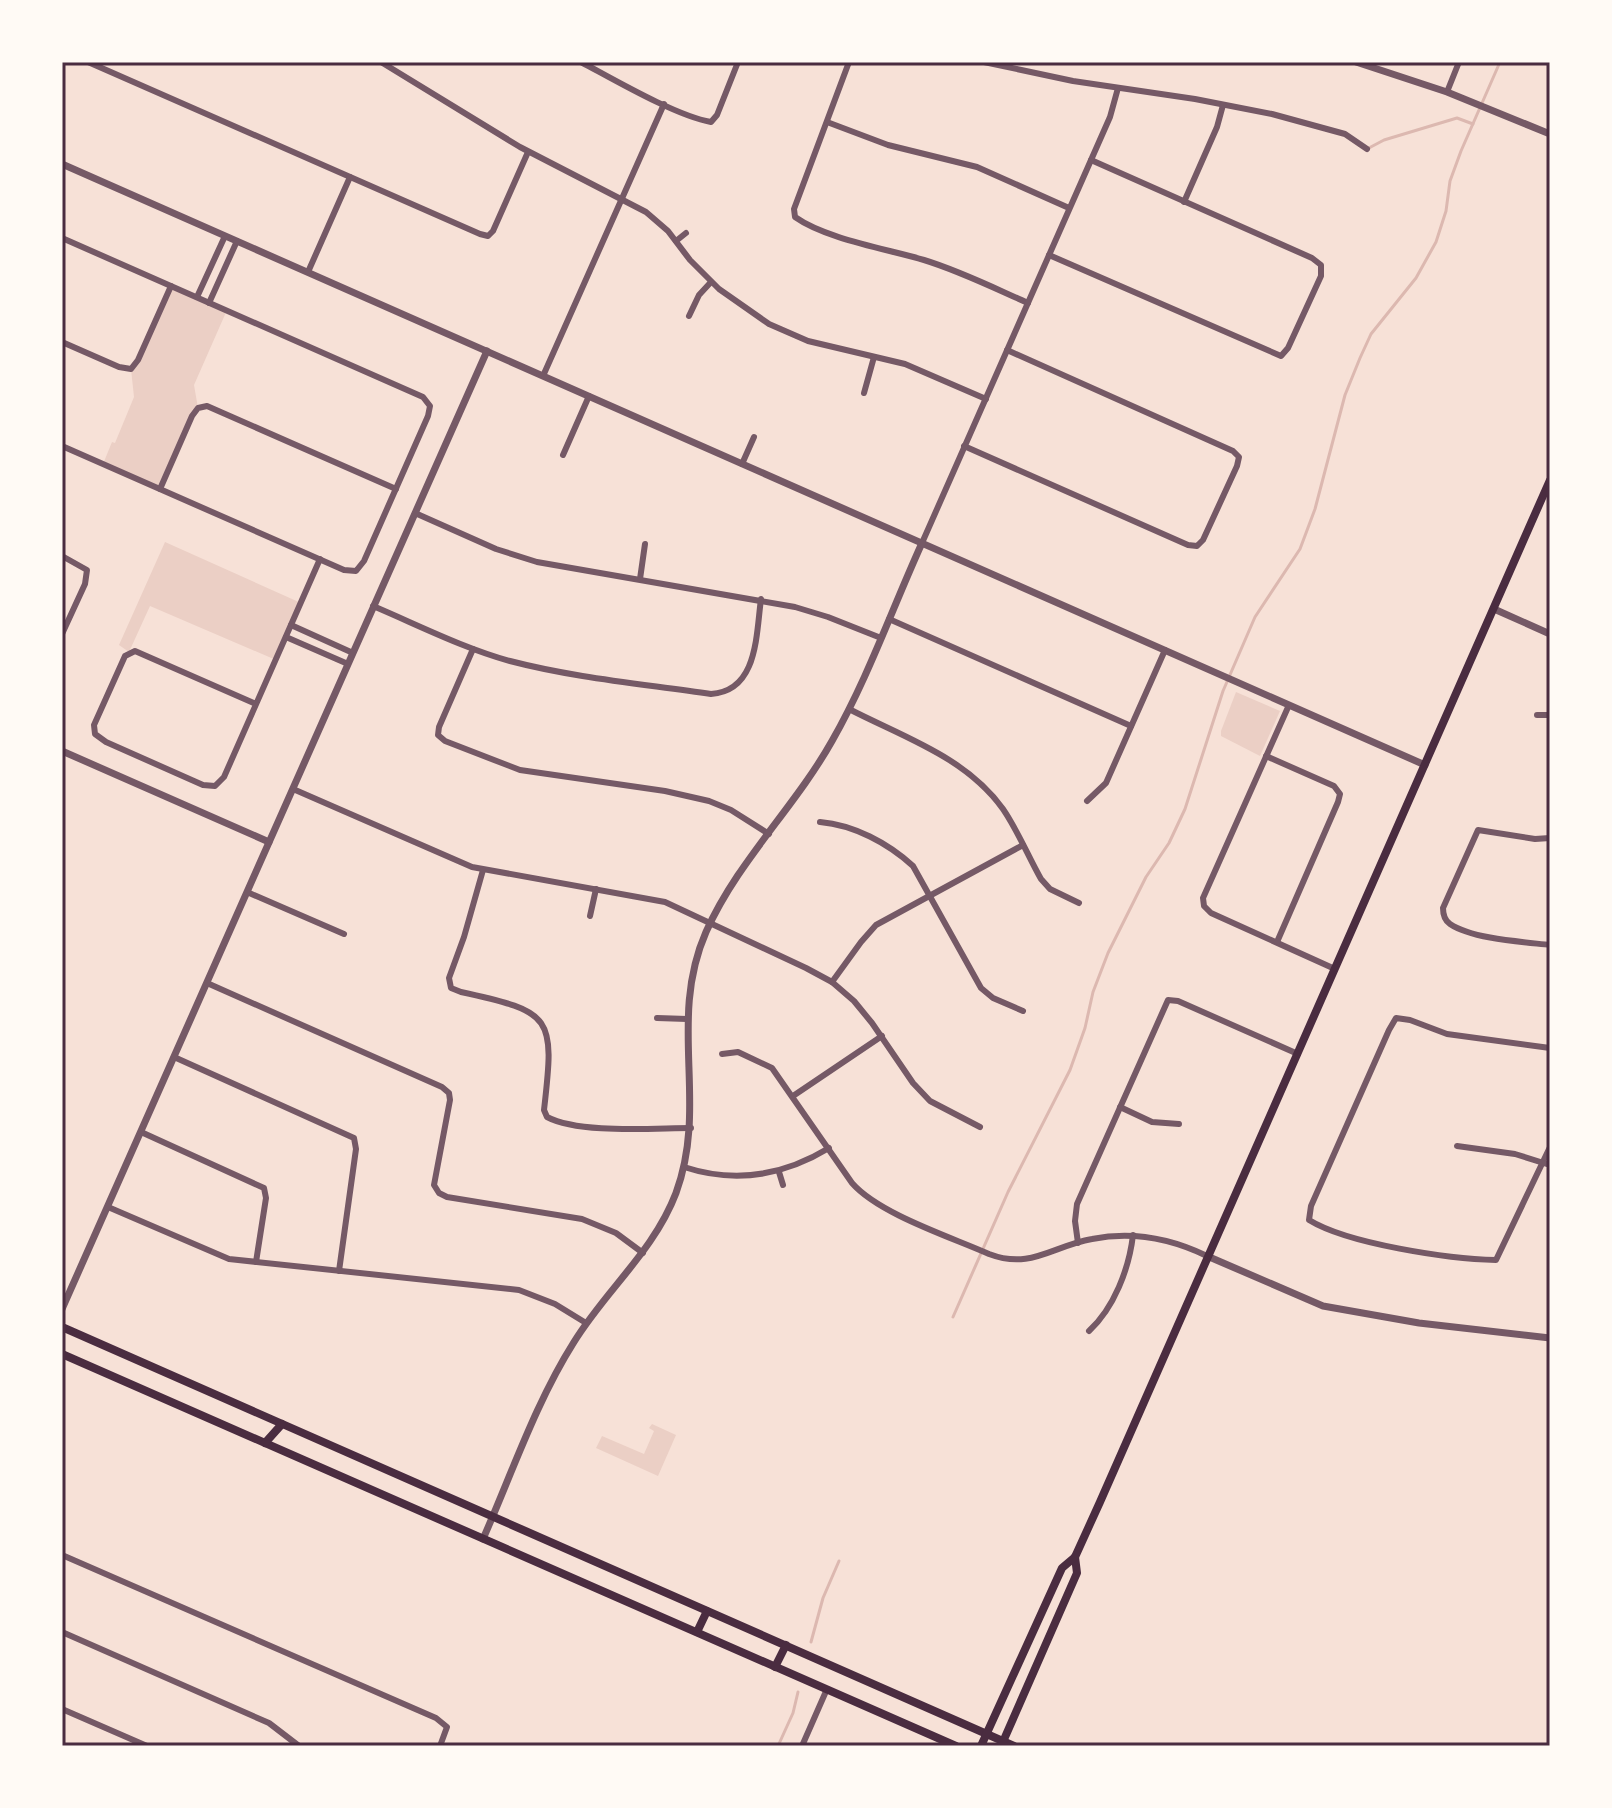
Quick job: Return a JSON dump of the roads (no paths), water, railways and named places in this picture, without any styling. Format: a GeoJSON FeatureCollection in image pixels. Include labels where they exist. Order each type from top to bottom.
{"type":"FeatureCollection","features":[{"type":"Feature","properties":{"kind":"main road"},"geometry":{"type":"LineString","coordinates":[[981,1746],[1062,1568],[1075,1557],[1550,480]]}},
{"type":"Feature","properties":{"kind":"main road"},"geometry":{"type":"LineString","coordinates":[[62,1327],[987,1734],[1002,1744],[1014,1746]]}},
{"type":"Feature","properties":{"kind":"main road"},"geometry":{"type":"LineString","coordinates":[[62,1354],[956,1746]]}},
{"type":"Feature","properties":{"kind":"main road"},"geometry":{"type":"LineString","coordinates":[[265,1443],[282,1424]]}},
{"type":"Feature","properties":{"kind":"main road"},"geometry":{"type":"LineString","coordinates":[[1002,1744],[1077,1573],[1075,1557]]}},
{"type":"Feature","properties":{"kind":"main road"},"geometry":{"type":"LineString","coordinates":[[697,1632],[707,1611]]}},
{"type":"Feature","properties":{"kind":"main road"},"geometry":{"type":"LineString","coordinates":[[775,1667],[786,1645]]}},
{"type":"Feature","properties":{"kind":"street"},"geometry":{"type":"LineString","coordinates":[[88,62],[488,236],[528,152]]}},
{"type":"Feature","properties":{"kind":"street"},"geometry":{"type":"LineString","coordinates":[[381,62],[528,152],[658,220],[711,282],[752,315],[790,334],[924,371],[986,399]]}},
{"type":"Feature","properties":{"kind":"street"},"geometry":{"type":"LineString","coordinates":[[581,62],[664,104],[711,122],[717,115],[738,62]]}},
{"type":"Feature","properties":{"kind":"street"},"geometry":{"type":"LineString","coordinates":[[849,62],[794,209],[795,217],[854,241],[939,265],[1028,303]]}},
{"type":"Feature","properties":{"kind":"street"},"geometry":{"type":"LineString","coordinates":[[984,62],[1058,79],[1223,105],[1345,134],[1367,149]]}},
{"type":"Feature","properties":{"kind":"street"},"geometry":{"type":"LineString","coordinates":[[1356,62],[1473,101],[1550,134]]}},
{"type":"Feature","properties":{"kind":"street"},"geometry":{"type":"LineString","coordinates":[[1447,92],[1459,62]]}},
{"type":"Feature","properties":{"kind":"street"},"geometry":{"type":"LineString","coordinates":[[483,1539],[551,1385],[586,1323],[643,1253],[669,1208],[684,1167],[691,1128],[687,1019],[695,963],[711,922],[723,898],[821,760],[849,709],[1110,117],[1118,88]]}},
{"type":"Feature","properties":{"kind":"street"},"geometry":{"type":"LineString","coordinates":[[543,376],[664,104]]}},
{"type":"Feature","properties":{"kind":"street"},"geometry":{"type":"LineString","coordinates":[[1184,202],[1217,127],[1223,105]]}},
{"type":"Feature","properties":{"kind":"street"},"geometry":{"type":"LineString","coordinates":[[827,122],[888,145],[977,167],[1069,208]]}},
{"type":"Feature","properties":{"kind":"street"},"geometry":{"type":"LineString","coordinates":[[1049,255],[1281,356],[1288,348],[1321,276],[1321,265],[1312,258],[1091,160]]}},
{"type":"Feature","properties":{"kind":"street"},"geometry":{"type":"LineString","coordinates":[[62,164],[1425,765]]}},
{"type":"Feature","properties":{"kind":"street"},"geometry":{"type":"LineString","coordinates":[[308,272],[350,177]]}},
{"type":"Feature","properties":{"kind":"street"},"geometry":{"type":"LineString","coordinates":[[676,241],[686,233]]}},
{"type":"Feature","properties":{"kind":"street"},"geometry":{"type":"LineString","coordinates":[[197,297],[225,236]]}},
{"type":"Feature","properties":{"kind":"street"},"geometry":{"type":"LineString","coordinates":[[62,238],[423,397],[430,406],[364,561],[356,571],[344,570],[62,446]]}},
{"type":"Feature","properties":{"kind":"street"},"geometry":{"type":"LineString","coordinates":[[209,303],[237,241]]}},
{"type":"Feature","properties":{"kind":"street"},"geometry":{"type":"LineString","coordinates":[[211,266],[223,272]]}},
{"type":"Feature","properties":{"kind":"street"},"geometry":{"type":"LineString","coordinates":[[689,316],[699,295],[711,282]]}},
{"type":"Feature","properties":{"kind":"street"},"geometry":{"type":"LineString","coordinates":[[62,342],[119,367],[131,369],[171,286]]}},
{"type":"Feature","properties":{"kind":"street"},"geometry":{"type":"LineString","coordinates":[[964,446],[1188,545],[1197,546],[1203,540],[1239,457],[1233,451],[1007,350]]}},
{"type":"Feature","properties":{"kind":"street"},"geometry":{"type":"LineString","coordinates":[[62,1309],[487,351]]}},
{"type":"Feature","properties":{"kind":"street"},"geometry":{"type":"LineString","coordinates":[[864,393],[874,357]]}},
{"type":"Feature","properties":{"kind":"street"},"geometry":{"type":"LineString","coordinates":[[563,455],[589,396]]}},
{"type":"Feature","properties":{"kind":"street"},"geometry":{"type":"LineString","coordinates":[[160,489],[198,408],[207,406],[396,489]]}},
{"type":"Feature","properties":{"kind":"street"},"geometry":{"type":"LineString","coordinates":[[742,464],[754,437]]}},
{"type":"Feature","properties":{"kind":"street"},"geometry":{"type":"LineString","coordinates":[[415,513],[517,557],[566,569],[761,599],[828,617],[881,638]]}},
{"type":"Feature","properties":{"kind":"street"},"geometry":{"type":"LineString","coordinates":[[640,579],[645,544]]}},
{"type":"Feature","properties":{"kind":"street"},"geometry":{"type":"LineString","coordinates":[[62,556],[87,570],[85,584],[62,634]]}},
{"type":"Feature","properties":{"kind":"street"},"geometry":{"type":"LineString","coordinates":[[256,704],[135,651],[129,652],[94,725],[95,734],[106,742],[203,785],[215,786],[224,777],[320,559]]}},
{"type":"Feature","properties":{"kind":"street"},"geometry":{"type":"LineString","coordinates":[[373,606],[473,649],[549,670],[711,694],[733,688],[748,672],[761,599]]}},
{"type":"Feature","properties":{"kind":"street"},"geometry":{"type":"LineString","coordinates":[[1494,609],[1550,634]]}},
{"type":"Feature","properties":{"kind":"street"},"geometry":{"type":"LineString","coordinates":[[889,619],[1131,726]]}},
{"type":"Feature","properties":{"kind":"street"},"geometry":{"type":"LineString","coordinates":[[291,625],[353,653]]}},
{"type":"Feature","properties":{"kind":"street"},"geometry":{"type":"LineString","coordinates":[[286,637],[348,664]]}},
{"type":"Feature","properties":{"kind":"street"},"geometry":{"type":"LineString","coordinates":[[316,649],[321,638]]}},
{"type":"Feature","properties":{"kind":"street"},"geometry":{"type":"LineString","coordinates":[[473,649],[439,727],[438,735],[445,741],[520,770],[665,791],[709,801],[731,810],[769,834]]}},
{"type":"Feature","properties":{"kind":"street"},"geometry":{"type":"LineString","coordinates":[[1087,801],[1106,783],[1165,650]]}},
{"type":"Feature","properties":{"kind":"street"},"geometry":{"type":"LineString","coordinates":[[1289,705],[1203,898],[1204,906],[1211,913],[1335,969]]}},
{"type":"Feature","properties":{"kind":"street"},"geometry":{"type":"LineString","coordinates":[[849,709],[940,754],[966,771],[1002,808],[1041,879],[1050,889],[1079,903]]}},
{"type":"Feature","properties":{"kind":"street"},"geometry":{"type":"LineString","coordinates":[[1537,715],[1550,715]]}},
{"type":"Feature","properties":{"kind":"street"},"geometry":{"type":"LineString","coordinates":[[62,751],[269,842]]}},
{"type":"Feature","properties":{"kind":"street"},"geometry":{"type":"LineString","coordinates":[[1266,756],[1334,786],[1340,794],[1277,942]]}},
{"type":"Feature","properties":{"kind":"street"},"geometry":{"type":"LineString","coordinates":[[293,789],[483,870],[665,902],[711,922],[832,982],[863,1011],[923,1095],[947,1112],[980,1127]]}},
{"type":"Feature","properties":{"kind":"street"},"geometry":{"type":"LineString","coordinates":[[820,822],[839,824],[857,831],[900,854],[913,866],[981,988],[993,998],[1023,1011]]}},
{"type":"Feature","properties":{"kind":"street"},"geometry":{"type":"LineString","coordinates":[[1550,838],[1535,839],[1478,830],[1443,908],[1443,917],[1449,924],[1475,933],[1550,945]]}},
{"type":"Feature","properties":{"kind":"street"},"geometry":{"type":"LineString","coordinates":[[832,982],[876,925],[1023,845]]}},
{"type":"Feature","properties":{"kind":"street"},"geometry":{"type":"LineString","coordinates":[[483,870],[449,978],[451,988],[522,1008],[542,1025],[549,1039],[550,1054],[544,1110],[547,1117],[556,1122],[588,1126],[691,1128]]}},
{"type":"Feature","properties":{"kind":"street"},"geometry":{"type":"LineString","coordinates":[[590,916],[596,889]]}},
{"type":"Feature","properties":{"kind":"street"},"geometry":{"type":"LineString","coordinates":[[247,892],[344,934]]}},
{"type":"Feature","properties":{"kind":"street"},"geometry":{"type":"LineString","coordinates":[[207,983],[442,1087],[449,1093],[434,1185],[439,1193],[447,1197],[582,1219],[616,1233],[643,1253]]}},
{"type":"Feature","properties":{"kind":"street"},"geometry":{"type":"LineString","coordinates":[[1078,1243],[1075,1221],[1077,1204],[1168,1000],[1178,1001],[1298,1054]]}},
{"type":"Feature","properties":{"kind":"street"},"geometry":{"type":"LineString","coordinates":[[657,1018],[687,1019]]}},
{"type":"Feature","properties":{"kind":"street"},"geometry":{"type":"LineString","coordinates":[[1550,1048],[1447,1034],[1396,1018],[1317,1193],[1309,1220],[1322,1228],[1381,1245],[1496,1260],[1546,1165],[1550,1147]]}},
{"type":"Feature","properties":{"kind":"street"},"geometry":{"type":"LineString","coordinates":[[793,1096],[882,1036]]}},
{"type":"Feature","properties":{"kind":"street"},"geometry":{"type":"LineString","coordinates":[[722,1054],[738,1052],[772,1068],[852,1183],[874,1202],[989,1254],[1014,1261],[1100,1238],[1133,1235],[1178,1243],[1323,1306],[1419,1323],[1550,1338]]}},
{"type":"Feature","properties":{"kind":"street"},"geometry":{"type":"LineString","coordinates":[[174,1057],[354,1138],[356,1149],[339,1271]]}},
{"type":"Feature","properties":{"kind":"street"},"geometry":{"type":"LineString","coordinates":[[1120,1107],[1152,1122],[1179,1124]]}},
{"type":"Feature","properties":{"kind":"street"},"geometry":{"type":"LineString","coordinates":[[141,1132],[264,1188],[266,1198],[256,1262]]}},
{"type":"Feature","properties":{"kind":"street"},"geometry":{"type":"LineString","coordinates":[[1457,1146],[1515,1154],[1546,1165],[1550,1172]]}},
{"type":"Feature","properties":{"kind":"street"},"geometry":{"type":"LineString","coordinates":[[684,1167],[729,1176],[779,1172],[829,1148]]}},
{"type":"Feature","properties":{"kind":"street"},"geometry":{"type":"LineString","coordinates":[[779,1172],[783,1185]]}},
{"type":"Feature","properties":{"kind":"street"},"geometry":{"type":"LineString","coordinates":[[108,1207],[217,1256],[519,1290],[555,1304],[586,1323]]}},
{"type":"Feature","properties":{"kind":"street"},"geometry":{"type":"LineString","coordinates":[[1089,1331],[1107,1309],[1127,1265],[1133,1235]]}},
{"type":"Feature","properties":{"kind":"street"},"geometry":{"type":"LineString","coordinates":[[62,1555],[436,1718],[447,1727],[440,1746]]}},
{"type":"Feature","properties":{"kind":"street"},"geometry":{"type":"LineString","coordinates":[[62,1632],[269,1723],[299,1746]]}},
{"type":"Feature","properties":{"kind":"street"},"geometry":{"type":"LineString","coordinates":[[802,1746],[827,1689]]}},
{"type":"Feature","properties":{"kind":"street"},"geometry":{"type":"LineString","coordinates":[[62,1709],[147,1746]]}},
{"type":"Feature","properties":{"kind":"waterway"},"geometry":{"type":"LineString","coordinates":[[953,1317],[1008,1192],[1070,1070],[1108,953],[1185,809],[1223,691],[1255,617],[1300,549],[1315,509],[1345,395],[1360,358],[1371,334],[1416,278],[1436,242],[1446,211],[1450,181],[1500,62]]}},
{"type":"Feature","properties":{"kind":"waterway"},"geometry":{"type":"LineString","coordinates":[[1367,149],[1384,140],[1457,118],[1473,124]]}},
{"type":"Feature","properties":{"kind":"waterway"},"geometry":{"type":"LineString","coordinates":[[811,1642],[823,1598],[839,1561]]}},
{"type":"Feature","properties":{"kind":"waterway"},"geometry":{"type":"LineString","coordinates":[[778,1746],[793,1713],[798,1692]]}}]}
